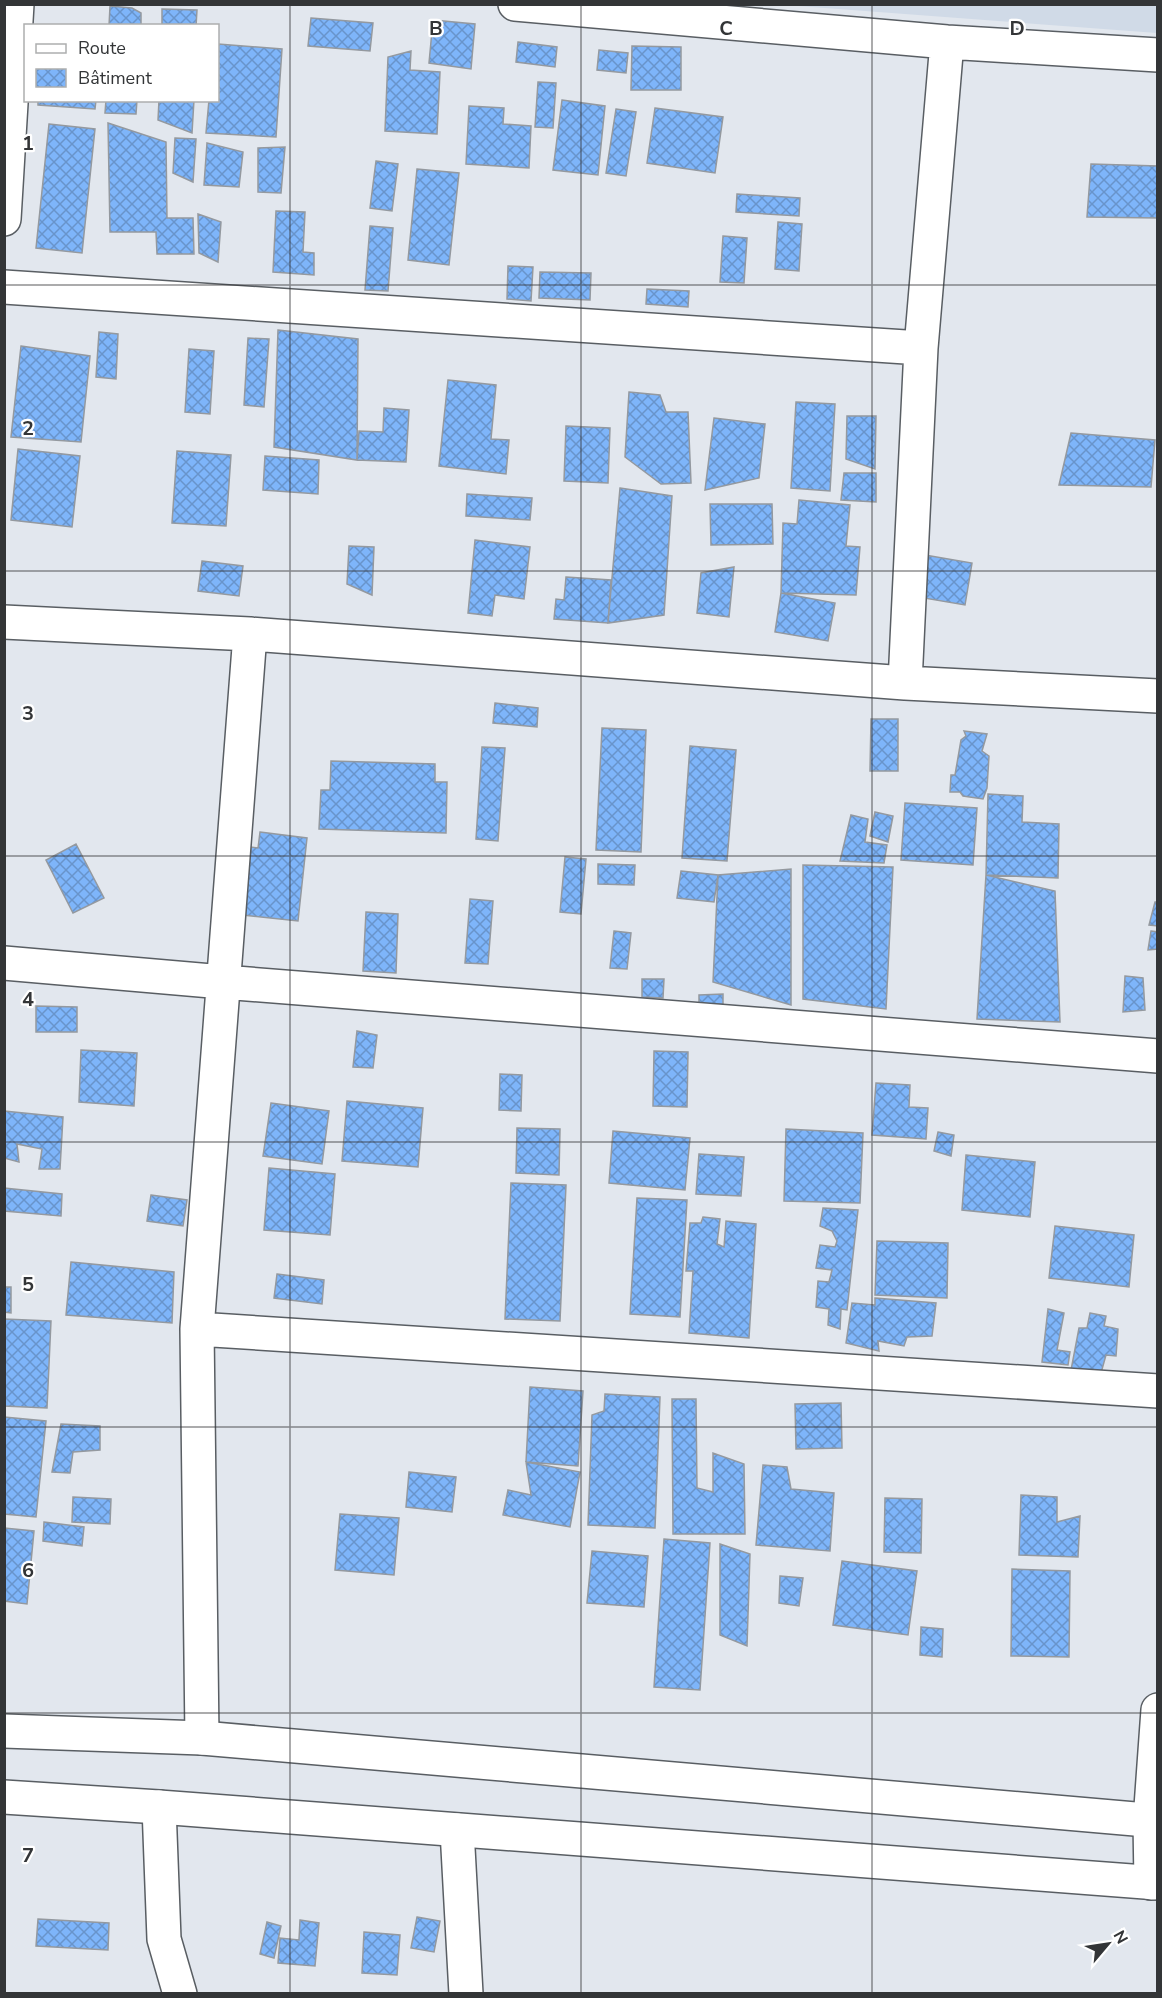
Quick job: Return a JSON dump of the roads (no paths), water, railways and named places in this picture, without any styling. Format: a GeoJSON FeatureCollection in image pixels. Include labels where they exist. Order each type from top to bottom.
{"type":"FeatureCollection","features":[{"type":"Feature","properties":{"kind":"street"},"geometry":{"type":"LineString","coordinates":[[4,219],[17,4]]}},
{"type":"Feature","properties":{"kind":"street"},"geometry":{"type":"LineString","coordinates":[[515,4],[947,42],[1158,55]]}},
{"type":"Feature","properties":{"kind":"street"},"geometry":{"type":"LineString","coordinates":[[905,683],[921,348],[947,42]]}},
{"type":"Feature","properties":{"kind":"street"},"geometry":{"type":"LineString","coordinates":[[4,287],[921,348]]}},
{"type":"Feature","properties":{"kind":"street"},"geometry":{"type":"LineString","coordinates":[[4,622],[250,634],[905,683],[1158,696]]}},
{"type":"Feature","properties":{"kind":"street"},"geometry":{"type":"LineString","coordinates":[[202,1738],[197,1329],[250,634]]}},
{"type":"Feature","properties":{"kind":"street"},"geometry":{"type":"LineString","coordinates":[[4,963],[1158,1056]]}},
{"type":"Feature","properties":{"kind":"street"},"geometry":{"type":"LineString","coordinates":[[197,1329],[1158,1391]]}},
{"type":"Feature","properties":{"kind":"street"},"geometry":{"type":"LineString","coordinates":[[4,1797],[1154,1883],[1158,1710]]}},
{"type":"Feature","properties":{"kind":"street"},"geometry":{"type":"LineString","coordinates":[[4,1731],[202,1738],[1154,1821]]}},
{"type":"Feature","properties":{"kind":"street"},"geometry":{"type":"LineString","coordinates":[[159,1807],[164,1939],[180,1994]]}},
{"type":"Feature","properties":{"kind":"street"},"geometry":{"type":"LineString","coordinates":[[457,1830],[466,1994]]}}]}
